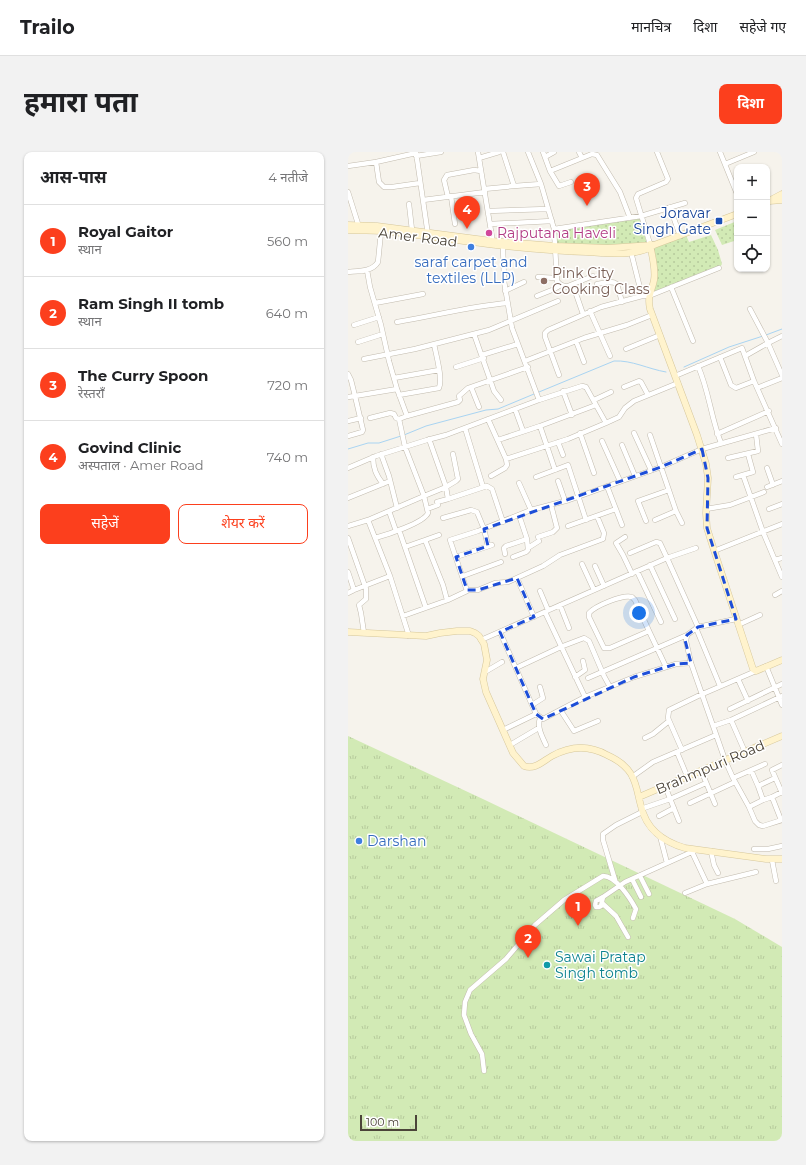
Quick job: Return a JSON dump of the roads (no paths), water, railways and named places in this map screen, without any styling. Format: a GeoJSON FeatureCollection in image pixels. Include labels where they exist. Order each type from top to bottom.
{"type":"FeatureCollection","features":[{"type":"Feature","properties":{"kind":"street"},"geometry":{"type":"LineString","coordinates":[[392,152],[394,158]]}},
{"type":"Feature","properties":{"kind":"street"},"geometry":{"type":"LineString","coordinates":[[348,166],[416,154],[441,152]]}},
{"type":"Feature","properties":{"kind":"street"},"geometry":{"type":"LineString","coordinates":[[478,152],[493,243]]}},
{"type":"Feature","properties":{"kind":"street"},"geometry":{"type":"LineString","coordinates":[[479,158],[499,152]]}},
{"type":"Feature","properties":{"kind":"street"},"geometry":{"type":"LineString","coordinates":[[503,152],[514,186]]}},
{"type":"Feature","properties":{"kind":"street"},"geometry":{"type":"LineString","coordinates":[[528,152],[541,184],[554,229],[556,278],[561,285]]}},
{"type":"Feature","properties":{"kind":"street"},"geometry":{"type":"LineString","coordinates":[[554,152],[544,154],[550,171],[559,186],[571,182]]}},
{"type":"Feature","properties":{"kind":"street"},"geometry":{"type":"LineString","coordinates":[[579,152],[582,158]]}},
{"type":"Feature","properties":{"kind":"street"},"geometry":{"type":"LineString","coordinates":[[646,296],[654,281],[655,273],[652,246],[641,216],[636,196],[666,182],[668,179],[657,152]]}},
{"type":"Feature","properties":{"kind":"street"},"geometry":{"type":"LineString","coordinates":[[720,152],[734,186]]}},
{"type":"Feature","properties":{"kind":"street"},"geometry":{"type":"LineString","coordinates":[[725,164],[754,152]]}},
{"type":"Feature","properties":{"kind":"street"},"geometry":{"type":"LineString","coordinates":[[416,154],[428,234]]}},
{"type":"Feature","properties":{"kind":"street"},"geometry":{"type":"LineString","coordinates":[[550,171],[595,154],[600,157],[614,184],[620,192],[630,218]]}},
{"type":"Feature","properties":{"kind":"street"},"geometry":{"type":"LineString","coordinates":[[376,162],[379,182],[384,187],[420,183]]}},
{"type":"Feature","properties":{"kind":"street"},"geometry":{"type":"LineString","coordinates":[[455,224],[444,180],[447,175],[474,170],[481,171]]}},
{"type":"Feature","properties":{"kind":"street"},"geometry":{"type":"LineString","coordinates":[[423,200],[514,186],[541,184]]}},
{"type":"Feature","properties":{"kind":"street"},"geometry":{"type":"LineString","coordinates":[[348,192],[360,228]]}},
{"type":"Feature","properties":{"kind":"street"},"geometry":{"type":"LineString","coordinates":[[770,201],[782,194]]}},
{"type":"Feature","properties":{"kind":"street"},"geometry":{"type":"LineString","coordinates":[[770,202],[782,200]]}},
{"type":"Feature","properties":{"kind":"street"},"geometry":{"type":"LineString","coordinates":[[554,229],[641,216],[685,203]]}},
{"type":"Feature","properties":{"kind":"street"},"geometry":{"type":"LineString","coordinates":[[409,204],[412,230]]}},
{"type":"Feature","properties":{"kind":"street"},"geometry":{"type":"LineString","coordinates":[[670,207],[680,236]]}},
{"type":"Feature","properties":{"kind":"street"},"geometry":{"type":"LineString","coordinates":[[488,211],[548,209]]}},
{"type":"Feature","properties":{"kind":"street","name":"Amer Road"},"geometry":{"type":"LineString","coordinates":[[493,243],[503,246],[631,252],[680,236],[734,215]]}},
{"type":"Feature","properties":{"kind":"street"},"geometry":{"type":"LineString","coordinates":[[490,224],[552,221]]}},
{"type":"Feature","properties":{"kind":"street","name":"Amer Road"},"geometry":{"type":"LineString","coordinates":[[348,225],[381,232],[428,234],[493,243],[555,248],[652,246]]}},
{"type":"Feature","properties":{"kind":"street","name":"Amer Road"},"geometry":{"type":"LineString","coordinates":[[348,230],[377,226],[412,230],[428,234]]}},
{"type":"Feature","properties":{"kind":"street"},"geometry":{"type":"LineString","coordinates":[[348,272],[367,270],[377,265],[381,232]]}},
{"type":"Feature","properties":{"kind":"street"},"geometry":{"type":"LineString","coordinates":[[503,246],[504,281],[512,328],[526,361],[538,397]]}},
{"type":"Feature","properties":{"kind":"street"},"geometry":{"type":"LineString","coordinates":[[631,252],[652,315],[702,449],[708,478],[706,509],[707,528],[753,669],[756,671]]}},
{"type":"Feature","properties":{"kind":"street"},"geometry":{"type":"LineString","coordinates":[[559,375],[545,333],[556,326],[590,311],[646,296],[719,268]]}},
{"type":"Feature","properties":{"kind":"street"},"geometry":{"type":"LineString","coordinates":[[367,270],[387,355],[399,396],[407,416]]}},
{"type":"Feature","properties":{"kind":"street"},"geometry":{"type":"LineString","coordinates":[[568,286],[593,276]]}},
{"type":"Feature","properties":{"kind":"street"},"geometry":{"type":"LineString","coordinates":[[538,277],[556,278]]}},
{"type":"Feature","properties":{"kind":"street"},"geometry":{"type":"LineString","coordinates":[[597,284],[613,281],[616,282],[622,302]]}},
{"type":"Feature","properties":{"kind":"street"},"geometry":{"type":"LineString","coordinates":[[506,290],[524,282]]}},
{"type":"Feature","properties":{"kind":"street"},"geometry":{"type":"LineString","coordinates":[[538,296],[561,285],[568,286],[575,291],[583,314]]}},
{"type":"Feature","properties":{"kind":"street"},"geometry":{"type":"LineString","coordinates":[[671,287],[693,341]]}},
{"type":"Feature","properties":{"kind":"street"},"geometry":{"type":"LineString","coordinates":[[375,303],[422,294]]}},
{"type":"Feature","properties":{"kind":"street"},"geometry":{"type":"LineString","coordinates":[[364,359],[387,355],[489,330],[558,301]]}},
{"type":"Feature","properties":{"kind":"street"},"geometry":{"type":"LineString","coordinates":[[397,322],[444,314],[483,305],[508,303]]}},
{"type":"Feature","properties":{"kind":"street"},"geometry":{"type":"LineString","coordinates":[[750,309],[780,366],[782,376],[757,388]]}},
{"type":"Feature","properties":{"kind":"street"},"geometry":{"type":"LineString","coordinates":[[590,311],[610,356]]}},
{"type":"Feature","properties":{"kind":"street"},"geometry":{"type":"LineString","coordinates":[[526,361],[600,332],[626,325],[652,315]]}},
{"type":"Feature","properties":{"kind":"street"},"geometry":{"type":"LineString","coordinates":[[354,325],[379,317]]}},
{"type":"Feature","properties":{"kind":"street"},"geometry":{"type":"LineString","coordinates":[[358,342],[383,334]]}},
{"type":"Feature","properties":{"kind":"street"},"geometry":{"type":"LineString","coordinates":[[474,334],[494,391],[501,400]]}},
{"type":"Feature","properties":{"kind":"street"},"geometry":{"type":"LineString","coordinates":[[626,349],[660,335]]}},
{"type":"Feature","properties":{"kind":"street"},"geometry":{"type":"LineString","coordinates":[[745,356],[767,342],[782,336]]}},
{"type":"Feature","properties":{"kind":"street"},"geometry":{"type":"LineString","coordinates":[[576,341],[584,362]]}},
{"type":"Feature","properties":{"kind":"street"},"geometry":{"type":"LineString","coordinates":[[399,396],[438,388],[440,384],[439,370],[434,344]]}},
{"type":"Feature","properties":{"kind":"street"},"geometry":{"type":"LineString","coordinates":[[456,366],[518,344]]}},
{"type":"Feature","properties":{"kind":"street"},"geometry":{"type":"LineString","coordinates":[[674,374],[742,348],[754,381],[782,444]]}},
{"type":"Feature","properties":{"kind":"street"},"geometry":{"type":"LineString","coordinates":[[720,357],[733,387],[736,388],[754,381]]}},
{"type":"Feature","properties":{"kind":"street"},"geometry":{"type":"LineString","coordinates":[[698,366],[708,392],[713,421],[721,443]]}},
{"type":"Feature","properties":{"kind":"street"},"geometry":{"type":"LineString","coordinates":[[399,419],[458,402],[460,400],[459,396],[461,393],[471,387],[528,367]]}},
{"type":"Feature","properties":{"kind":"street"},"geometry":{"type":"LineString","coordinates":[[394,378],[439,370]]}},
{"type":"Feature","properties":{"kind":"street"},"geometry":{"type":"LineString","coordinates":[[348,374],[352,380],[361,418],[362,431],[348,436]]}},
{"type":"Feature","properties":{"kind":"street"},"geometry":{"type":"LineString","coordinates":[[624,386],[639,381],[648,395]]}},
{"type":"Feature","properties":{"kind":"street"},"geometry":{"type":"LineString","coordinates":[[506,459],[568,439],[606,423],[619,417],[630,404],[678,383]]}},
{"type":"Feature","properties":{"kind":"street"},"geometry":{"type":"LineString","coordinates":[[348,468],[381,454],[465,428],[515,409],[538,397],[582,386],[586,387],[606,423]]}},
{"type":"Feature","properties":{"kind":"street"},"geometry":{"type":"LineString","coordinates":[[471,387],[479,407]]}},
{"type":"Feature","properties":{"kind":"street"},"geometry":{"type":"LineString","coordinates":[[348,397],[397,389]]}},
{"type":"Feature","properties":{"kind":"street"},"geometry":{"type":"LineString","coordinates":[[563,391],[572,415]]}},
{"type":"Feature","properties":{"kind":"street"},"geometry":{"type":"LineString","coordinates":[[498,440],[572,415],[611,392]]}},
{"type":"Feature","properties":{"kind":"street"},"geometry":{"type":"LineString","coordinates":[[515,409],[523,431]]}},
{"type":"Feature","properties":{"kind":"street"},"geometry":{"type":"LineString","coordinates":[[717,434],[769,412]]}},
{"type":"Feature","properties":{"kind":"street"},"geometry":{"type":"LineString","coordinates":[[370,418],[390,413],[394,414],[396,418],[399,419],[405,447],[424,496],[428,513],[425,517],[397,531],[375,538]]}},
{"type":"Feature","properties":{"kind":"street"},"geometry":{"type":"LineString","coordinates":[[348,421],[361,418]]}},
{"type":"Feature","properties":{"kind":"street"},"geometry":{"type":"LineString","coordinates":[[488,419],[506,459],[506,467],[491,476]]}},
{"type":"Feature","properties":{"kind":"street"},"geometry":{"type":"LineString","coordinates":[[540,426],[555,470]]}},
{"type":"Feature","properties":{"kind":"street"},"geometry":{"type":"LineString","coordinates":[[465,428],[483,487]]}},
{"type":"Feature","properties":{"kind":"street"},"geometry":{"type":"LineString","coordinates":[[467,590],[450,540],[503,522],[531,510],[578,497],[661,467],[702,449],[776,428]]}},
{"type":"Feature","properties":{"kind":"street"},"geometry":{"type":"LineString","coordinates":[[580,433],[594,473]]}},
{"type":"Feature","properties":{"kind":"street"},"geometry":{"type":"LineString","coordinates":[[634,433],[651,470]]}},
{"type":"Feature","properties":{"kind":"street"},"geometry":{"type":"LineString","coordinates":[[728,458],[759,450],[756,434]]}},
{"type":"Feature","properties":{"kind":"street"},"geometry":{"type":"LineString","coordinates":[[650,435],[676,511],[682,523]]}},
{"type":"Feature","properties":{"kind":"street"},"geometry":{"type":"LineString","coordinates":[[429,440],[446,487],[448,499]]}},
{"type":"Feature","properties":{"kind":"street"},"geometry":{"type":"LineString","coordinates":[[602,441],[620,481]]}},
{"type":"Feature","properties":{"kind":"street"},"geometry":{"type":"LineString","coordinates":[[558,442],[563,455]]}},
{"type":"Feature","properties":{"kind":"street"},"geometry":{"type":"LineString","coordinates":[[622,445],[635,476]]}},
{"type":"Feature","properties":{"kind":"street"},"geometry":{"type":"LineString","coordinates":[[381,454],[397,508]]}},
{"type":"Feature","properties":{"kind":"street"},"geometry":{"type":"LineString","coordinates":[[348,526],[368,520],[397,508],[446,487],[456,481],[458,479],[452,454]]}},
{"type":"Feature","properties":{"kind":"street"},"geometry":{"type":"LineString","coordinates":[[736,477],[753,472],[748,454]]}},
{"type":"Feature","properties":{"kind":"street"},"geometry":{"type":"LineString","coordinates":[[373,457],[375,472],[383,484]]}},
{"type":"Feature","properties":{"kind":"street"},"geometry":{"type":"LineString","coordinates":[[536,477],[568,465],[586,520]]}},
{"type":"Feature","properties":{"kind":"street"},"geometry":{"type":"LineString","coordinates":[[767,468],[773,485]]}},
{"type":"Feature","properties":{"kind":"street"},"geometry":{"type":"LineString","coordinates":[[743,475],[762,532],[782,577]]}},
{"type":"Feature","properties":{"kind":"street"},"geometry":{"type":"LineString","coordinates":[[348,498],[390,481]]}},
{"type":"Feature","properties":{"kind":"street"},"geometry":{"type":"LineString","coordinates":[[558,481],[565,501]]}},
{"type":"Feature","properties":{"kind":"street"},"geometry":{"type":"LineString","coordinates":[[767,487],[782,481]]}},
{"type":"Feature","properties":{"kind":"street"},"geometry":{"type":"LineString","coordinates":[[519,483],[531,510]]}},
{"type":"Feature","properties":{"kind":"street"},"geometry":{"type":"LineString","coordinates":[[427,509],[448,499],[487,486],[492,489],[503,522]]}},
{"type":"Feature","properties":{"kind":"street"},"geometry":{"type":"LineString","coordinates":[[607,486],[622,525]]}},
{"type":"Feature","properties":{"kind":"street"},"geometry":{"type":"LineString","coordinates":[[646,521],[638,501],[669,490]]}},
{"type":"Feature","properties":{"kind":"street"},"geometry":{"type":"LineString","coordinates":[[706,509],[730,505],[764,492]]}},
{"type":"Feature","properties":{"kind":"street"},"geometry":{"type":"LineString","coordinates":[[769,509],[782,504]]}},
{"type":"Feature","properties":{"kind":"street"},"geometry":{"type":"LineString","coordinates":[[513,557],[526,552],[528,548],[538,539],[553,532],[557,528],[551,505]]}},
{"type":"Feature","properties":{"kind":"street"},"geometry":{"type":"LineString","coordinates":[[568,526],[616,509]]}},
{"type":"Feature","properties":{"kind":"street"},"geometry":{"type":"LineString","coordinates":[[443,518],[475,510],[490,546],[456,557]]}},
{"type":"Feature","properties":{"kind":"street"},"geometry":{"type":"LineString","coordinates":[[389,511],[405,547],[426,608]]}},
{"type":"Feature","properties":{"kind":"street"},"geometry":{"type":"LineString","coordinates":[[655,520],[676,511]]}},
{"type":"Feature","properties":{"kind":"street"},"geometry":{"type":"LineString","coordinates":[[519,515],[527,539],[528,548]]}},
{"type":"Feature","properties":{"kind":"street"},"geometry":{"type":"LineString","coordinates":[[403,616],[447,600],[467,590],[478,590],[495,583],[506,583],[543,566],[560,555],[603,539],[604,533],[597,516]]}},
{"type":"Feature","properties":{"kind":"street"},"geometry":{"type":"LineString","coordinates":[[368,520],[390,576],[408,636]]}},
{"type":"Feature","properties":{"kind":"street"},"geometry":{"type":"LineString","coordinates":[[714,551],[782,524]]}},
{"type":"Feature","properties":{"kind":"street"},"geometry":{"type":"LineString","coordinates":[[405,547],[439,535]]}},
{"type":"Feature","properties":{"kind":"street"},"geometry":{"type":"LineString","coordinates":[[625,537],[616,543],[632,574]]}},
{"type":"Feature","properties":{"kind":"street"},"geometry":{"type":"LineString","coordinates":[[348,538],[365,585],[367,597],[359,605],[364,633]]}},
{"type":"Feature","properties":{"kind":"street"},"geometry":{"type":"LineString","coordinates":[[505,554],[504,548],[506,546],[527,539]]}},
{"type":"Feature","properties":{"kind":"street"},"geometry":{"type":"LineString","coordinates":[[426,540],[447,600]]}},
{"type":"Feature","properties":{"kind":"street"},"geometry":{"type":"LineString","coordinates":[[630,553],[656,542],[660,544],[697,628],[720,686]]}},
{"type":"Feature","properties":{"kind":"street"},"geometry":{"type":"LineString","coordinates":[[481,640],[650,565],[696,548]]}},
{"type":"Feature","properties":{"kind":"street"},"geometry":{"type":"LineString","coordinates":[[775,560],[782,558]]}},
{"type":"Feature","properties":{"kind":"street"},"geometry":{"type":"LineString","coordinates":[[463,576],[501,562]]}},
{"type":"Feature","properties":{"kind":"street"},"geometry":{"type":"LineString","coordinates":[[582,564],[594,590]]}},
{"type":"Feature","properties":{"kind":"street"},"geometry":{"type":"LineString","coordinates":[[650,565],[675,619]]}},
{"type":"Feature","properties":{"kind":"street"},"geometry":{"type":"LineString","coordinates":[[595,566],[604,586]]}},
{"type":"Feature","properties":{"kind":"street"},"geometry":{"type":"LineString","coordinates":[[637,571],[661,622]]}},
{"type":"Feature","properties":{"kind":"street"},"geometry":{"type":"LineString","coordinates":[[348,572],[354,590]]}},
{"type":"Feature","properties":{"kind":"street"},"geometry":{"type":"LineString","coordinates":[[348,593],[390,576]]}},
{"type":"Feature","properties":{"kind":"street"},"geometry":{"type":"LineString","coordinates":[[517,578],[534,617]]}},
{"type":"Feature","properties":{"kind":"street"},"geometry":{"type":"LineString","coordinates":[[540,591],[575,677],[585,697]]}},
{"type":"Feature","properties":{"kind":"street"},"geometry":{"type":"LineString","coordinates":[[775,595],[782,591]]}},
{"type":"Feature","properties":{"kind":"street"},"geometry":{"type":"LineString","coordinates":[[649,631],[607,649],[603,646],[589,617],[589,613],[594,609],[624,596],[632,597],[635,600],[666,667]]}},
{"type":"Feature","properties":{"kind":"street"},"geometry":{"type":"LineString","coordinates":[[560,605],[569,628]]}},
{"type":"Feature","properties":{"kind":"street"},"geometry":{"type":"LineString","coordinates":[[588,678],[687,635],[697,628],[737,622],[760,615]]}},
{"type":"Feature","properties":{"kind":"street"},"geometry":{"type":"LineString","coordinates":[[348,632],[408,636],[426,636],[440,633],[470,631],[475,633],[481,640],[487,660],[483,680],[486,692],[510,745],[519,761],[524,766],[528,768],[538,765],[559,752],[581,747],[599,750],[615,759],[624,767],[632,777],[642,810],[654,832],[675,845],[694,851],[711,851],[772,860],[782,859]]}},
{"type":"Feature","properties":{"kind":"street"},"geometry":{"type":"LineString","coordinates":[[500,632],[538,716],[540,732],[546,745]]}},
{"type":"Feature","properties":{"kind":"street"},"geometry":{"type":"LineString","coordinates":[[687,635],[686,641],[691,663],[725,760],[755,821],[760,825],[763,826],[781,820],[772,797]]}},
{"type":"Feature","properties":{"kind":"street"},"geometry":{"type":"LineString","coordinates":[[516,668],[562,646],[584,638],[589,641],[610,687]]}},
{"type":"Feature","properties":{"kind":"street"},"geometry":{"type":"LineString","coordinates":[[575,677],[585,670],[583,660]]}},
{"type":"Feature","properties":{"kind":"street"},"geometry":{"type":"LineString","coordinates":[[687,776],[669,721],[669,710],[702,693],[782,660]]}},
{"type":"Feature","properties":{"kind":"street"},"geometry":{"type":"LineString","coordinates":[[485,672],[502,662]]}},
{"type":"Feature","properties":{"kind":"street"},"geometry":{"type":"LineString","coordinates":[[503,730],[538,716],[547,719],[585,697],[634,677],[676,664],[691,663]]}},
{"type":"Feature","properties":{"kind":"street"},"geometry":{"type":"LineString","coordinates":[[766,666],[775,688],[781,697],[782,705]]}},
{"type":"Feature","properties":{"kind":"street"},"geometry":{"type":"LineString","coordinates":[[738,679],[748,701]]}},
{"type":"Feature","properties":{"kind":"street"},"geometry":{"type":"LineString","coordinates":[[730,709],[782,684]]}},
{"type":"Feature","properties":{"kind":"street"},"geometry":{"type":"LineString","coordinates":[[532,705],[542,698],[540,688]]}},
{"type":"Feature","properties":{"kind":"street"},"geometry":{"type":"LineString","coordinates":[[713,726],[731,720],[781,697]]}},
{"type":"Feature","properties":{"kind":"street"},"geometry":{"type":"LineString","coordinates":[[561,710],[574,731],[598,721]]}},
{"type":"Feature","properties":{"kind":"street"},"geometry":{"type":"LineString","coordinates":[[731,720],[745,752]]}},
{"type":"Feature","properties":{"kind":"street"},"geometry":{"type":"LineString","coordinates":[[645,738],[653,734],[669,721]]}},
{"type":"Feature","properties":{"kind":"street"},"geometry":{"type":"LineString","coordinates":[[510,745],[538,729]]}},
{"type":"Feature","properties":{"kind":"street"},"geometry":{"type":"LineString","coordinates":[[632,777],[653,762],[716,735]]}},
{"type":"Feature","properties":{"kind":"street","name":"Brahmpuri Road"},"geometry":{"type":"LineString","coordinates":[[639,797],[782,736]]}},
{"type":"Feature","properties":{"kind":"street"},"geometry":{"type":"LineString","coordinates":[[690,803],[710,794],[751,770],[765,764]]}},
{"type":"Feature","properties":{"kind":"street"},"geometry":{"type":"LineString","coordinates":[[749,807],[782,792],[772,770],[782,765]]}},
{"type":"Feature","properties":{"kind":"street"},"geometry":{"type":"LineString","coordinates":[[701,770],[715,804]]}},
{"type":"Feature","properties":{"kind":"street"},"geometry":{"type":"LineString","coordinates":[[751,770],[763,800]]}},
{"type":"Feature","properties":{"kind":"street"},"geometry":{"type":"LineString","coordinates":[[758,786],[775,778]]}},
{"type":"Feature","properties":{"kind":"street"},"geometry":{"type":"LineString","coordinates":[[633,918],[635,907],[615,880],[603,840],[603,834],[642,810],[706,783]]}},
{"type":"Feature","properties":{"kind":"street"},"geometry":{"type":"LineString","coordinates":[[665,786],[679,820]]}},
{"type":"Feature","properties":{"kind":"street"},"geometry":{"type":"LineString","coordinates":[[659,816],[674,808]]}},
{"type":"Feature","properties":{"kind":"street"},"geometry":{"type":"LineString","coordinates":[[660,836],[667,863]]}},
{"type":"Feature","properties":{"kind":"street"},"geometry":{"type":"LineString","coordinates":[[754,849],[768,849],[782,846]]}},
{"type":"Feature","properties":{"kind":"street"},"geometry":{"type":"LineString","coordinates":[[628,937],[616,916],[602,903],[603,898],[619,886],[632,879],[694,851]]}},
{"type":"Feature","properties":{"kind":"street"},"geometry":{"type":"LineString","coordinates":[[694,851],[707,884]]}},
{"type":"Feature","properties":{"kind":"street"},"geometry":{"type":"LineString","coordinates":[[711,851],[714,865],[718,873]]}},
{"type":"Feature","properties":{"kind":"street"},"geometry":{"type":"LineString","coordinates":[[772,860],[776,881]]}},
{"type":"Feature","properties":{"kind":"street"},"geometry":{"type":"LineString","coordinates":[[685,893],[707,884],[756,872]]}},
{"type":"Feature","properties":{"kind":"street"},"geometry":{"type":"LineString","coordinates":[[484,1071],[482,1054],[471,1034],[464,1015],[465,1002],[470,990],[506,959],[535,925],[564,900],[603,876],[608,876],[615,880]]}},
{"type":"Feature","properties":{"kind":"street"},"geometry":{"type":"LineString","coordinates":[[640,876],[649,894]]}},
{"type":"Feature","properties":{"kind":"street"},"geometry":{"type":"LineString","coordinates":[[632,879],[641,897]]}},
{"type":"Feature","properties":{"kind":"waterway"},"geometry":{"type":"LineString","coordinates":[[766,335],[782,329]]}},
{"type":"Feature","properties":{"kind":"waterway"},"geometry":{"type":"LineString","coordinates":[[684,367],[729,347],[763,336]]}},
{"type":"Feature","properties":{"kind":"waterway"},"geometry":{"type":"LineString","coordinates":[[539,392],[614,361],[634,363],[666,372]]}},
{"type":"Feature","properties":{"kind":"waterway"},"geometry":{"type":"LineString","coordinates":[[404,435],[426,426],[486,410],[498,409],[534,394]]}},
{"type":"Feature","properties":{"kind":"waterway"},"geometry":{"type":"LineString","coordinates":[[348,449],[368,443],[379,443],[401,436]]}},
{"type":"Feature","properties":{"kind":"place","name":"The Curry Spoon"},"geometry":{"type":"Point","coordinates":[587,206]}},
{"type":"Feature","properties":{"kind":"place","name":"Joravar Singh Gate"},"geometry":{"type":"Point","coordinates":[719,221]}},
{"type":"Feature","properties":{"kind":"place","name":"Govind Clinic"},"geometry":{"type":"Point","coordinates":[467,229]}},
{"type":"Feature","properties":{"kind":"place","name":"Rajputana Haveli"},"geometry":{"type":"Point","coordinates":[489,233]}},
{"type":"Feature","properties":{"kind":"place","name":"saraf carpet and textiles (LLP)"},"geometry":{"type":"Point","coordinates":[471,247]}},
{"type":"Feature","properties":{"kind":"place","name":"Pink City Cooking Class"},"geometry":{"type":"Point","coordinates":[544,281]}},
{"type":"Feature","properties":{"kind":"place","name":"Darshan"},"geometry":{"type":"Point","coordinates":[359,841]}},
{"type":"Feature","properties":{"kind":"place","name":"Royal Gaitor"},"geometry":{"type":"Point","coordinates":[578,926]}},
{"type":"Feature","properties":{"kind":"place","name":"Ram Singh II tomb"},"geometry":{"type":"Point","coordinates":[528,958]}},
{"type":"Feature","properties":{"kind":"place","name":"Sawai Pratap Singh tomb"},"geometry":{"type":"Point","coordinates":[547,965]}}]}
